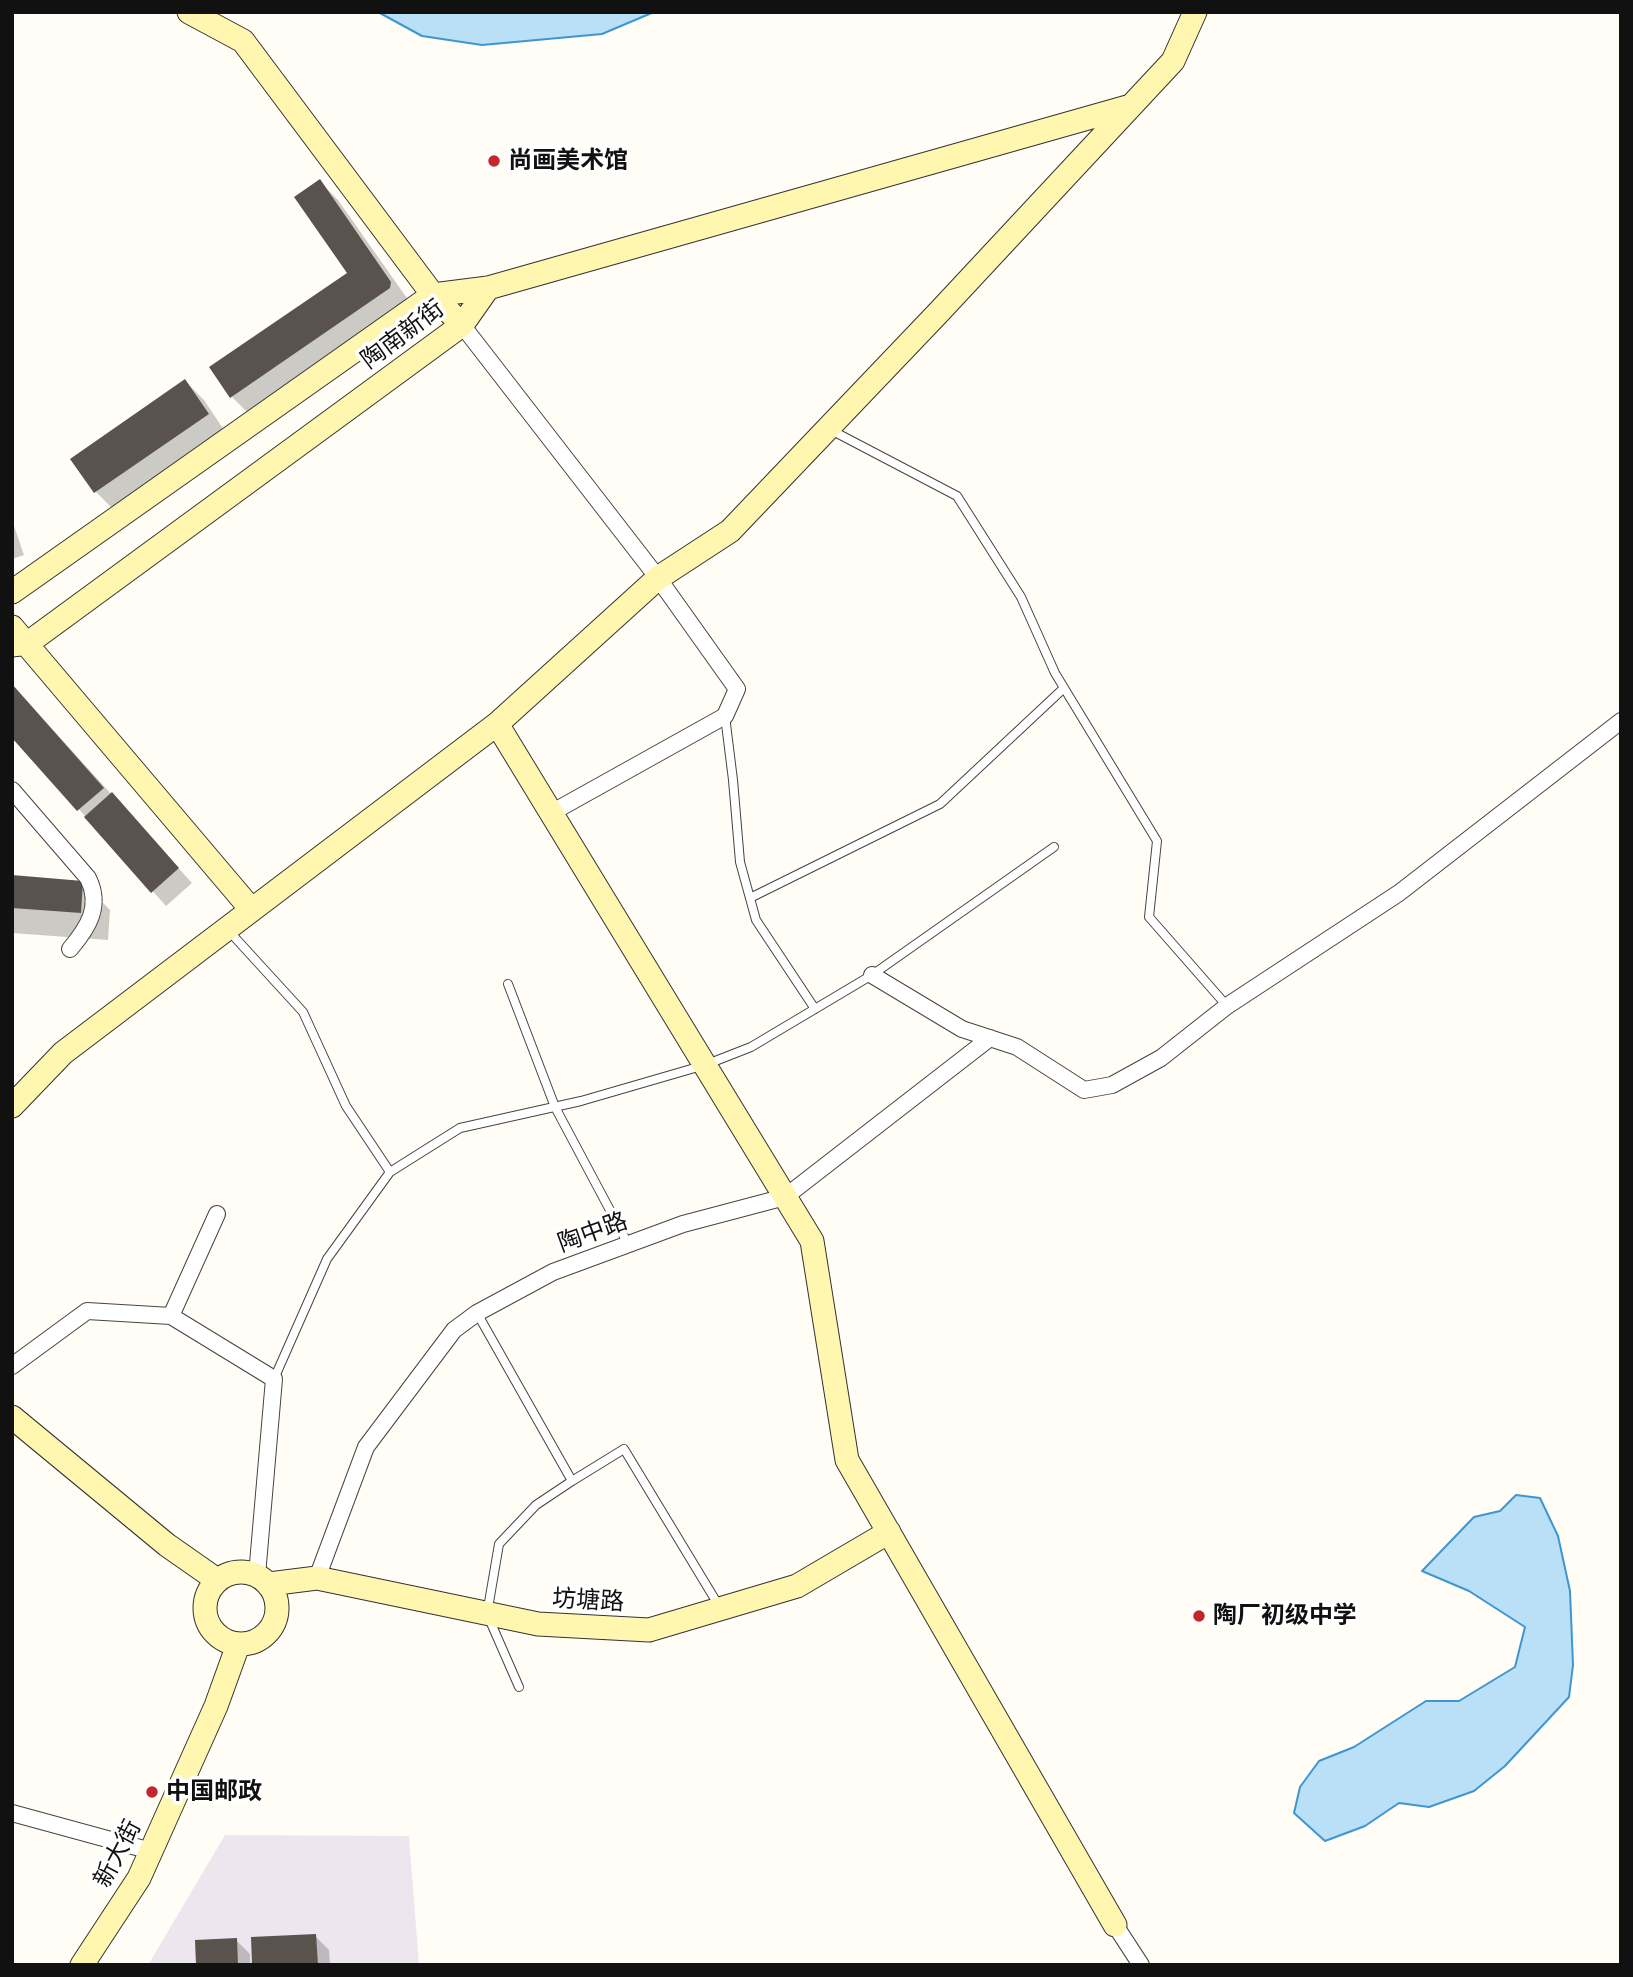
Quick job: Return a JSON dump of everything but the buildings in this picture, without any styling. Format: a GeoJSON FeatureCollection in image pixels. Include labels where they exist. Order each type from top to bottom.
{"type":"FeatureCollection","features":[{"type":"Feature","properties":{"kind":"street"},"geometry":{"type":"LineString","coordinates":[[189,12],[243,41],[433,295],[462,325],[658,578],[737,689],[725,716],[551,813]]}},
{"type":"Feature","properties":{"kind":"street"},"geometry":{"type":"LineString","coordinates":[[12,1107],[63,1053],[498,724],[658,578],[730,531],[1173,61],[1195,12]]}},
{"type":"Feature","properties":{"kind":"street"},"geometry":{"type":"LineString","coordinates":[[488,288],[1127,107]]}},
{"type":"Feature","properties":{"kind":"street","name":"陶南新街"},"geometry":{"type":"LineString","coordinates":[[12,592],[433,295],[488,288]]}},
{"type":"Feature","properties":{"kind":"street","name":"陶南新街"},"geometry":{"type":"LineString","coordinates":[[18,638],[462,325],[488,288]]}},
{"type":"Feature","properties":{"kind":"street"},"geometry":{"type":"LineString","coordinates":[[18,638],[251,909]]}},
{"type":"Feature","properties":{"kind":"street"},"geometry":{"type":"LineString","coordinates":[[872,975],[962,1029],[1017,1047],[1084,1090],[1112,1084],[1161,1058],[1227,1006],[1399,893],[1621,721]]}},
{"type":"Feature","properties":{"kind":"street"},"geometry":{"type":"LineString","coordinates":[[498,724],[812,1241],[847,1460],[1115,1925],[1141,1965]]}},
{"type":"Feature","properties":{"kind":"street"},"geometry":{"type":"LineString","coordinates":[[12,790],[88,878],[93,888],[92,918],[87,930],[70,950]]}},
{"type":"Feature","properties":{"kind":"street","name":"陶中路"},"geometry":{"type":"LineString","coordinates":[[317,1578],[366,1447],[454,1331],[477,1313],[553,1272],[683,1224],[785,1196],[990,1038]]}},
{"type":"Feature","properties":{"kind":"street"},"geometry":{"type":"LineString","coordinates":[[171,1316],[217,1214]]}},
{"type":"Feature","properties":{"kind":"street"},"geometry":{"type":"LineString","coordinates":[[12,1366],[87,1311],[171,1316],[274,1379],[263,1579]]}},
{"type":"Feature","properties":{"kind":"street"},"geometry":{"type":"LineString","coordinates":[[12,1417],[167,1545],[217,1580]]}},
{"type":"Feature","properties":{"kind":"street","name":"坊塘路"},"geometry":{"type":"LineString","coordinates":[[263,1579],[317,1578],[537,1624],[649,1630],[797,1586],[889,1532]]}},
{"type":"Feature","properties":{"kind":"street"},"geometry":{"type":"LineString","coordinates":[[244,1571],[263,1579],[276,1596],[278,1611],[274,1624],[265,1636],[253,1643],[238,1645],[225,1641],[213,1632],[206,1619],[206,1598],[217,1580],[229,1573],[244,1571]]}},
{"type":"Feature","properties":{"kind":"street","name":"新大街"},"geometry":{"type":"LineString","coordinates":[[82,1965],[139,1878],[216,1706],[238,1645]]}},
{"type":"Feature","properties":{"kind":"street"},"geometry":{"type":"LineString","coordinates":[[12,1813],[151,1850]]}},
{"type":"Feature","properties":{"kind":"lane"},"geometry":{"type":"LineString","coordinates":[[827,429],[957,496],[1021,597],[1055,673],[1157,841],[1149,917],[1227,1006]]}},
{"type":"Feature","properties":{"kind":"lane"},"geometry":{"type":"LineString","coordinates":[[750,898],[940,804],[1064,688]]}},
{"type":"Feature","properties":{"kind":"lane"},"geometry":{"type":"LineString","coordinates":[[725,716],[740,862],[756,920],[815,1009]]}},
{"type":"Feature","properties":{"kind":"lane"},"geometry":{"type":"LineString","coordinates":[[274,1379],[327,1259],[390,1172],[460,1128],[555,1107],[705,1065],[751,1047],[872,975],[1054,847]]}},
{"type":"Feature","properties":{"kind":"lane"},"geometry":{"type":"LineString","coordinates":[[226,928],[303,1012],[346,1106],[390,1172]]}},
{"type":"Feature","properties":{"kind":"lane"},"geometry":{"type":"LineString","coordinates":[[508,984],[555,1107],[628,1244]]}},
{"type":"Feature","properties":{"kind":"lane"},"geometry":{"type":"LineString","coordinates":[[477,1313],[572,1481]]}},
{"type":"Feature","properties":{"kind":"lane"},"geometry":{"type":"LineString","coordinates":[[519,1687],[487,1614],[499,1544],[536,1505],[624,1449],[720,1609]]}},
{"type":"Feature","properties":{"kind":"shaded area"},"geometry":{"type":"Polygon","coordinates":[[[225,1835],[409,1836],[419,1965],[148,1965],[225,1835]]]}},
{"type":"Feature","properties":{"kind":"water"},"geometry":{"type":"Polygon","coordinates":[[[378,12],[654,12],[602,34],[482,45],[422,36],[378,12]]]}},
{"type":"Feature","properties":{"kind":"water"},"geometry":{"type":"Polygon","coordinates":[[[1516,1495],[1540,1498],[1558,1536],[1570,1591],[1573,1665],[1569,1697],[1505,1766],[1474,1791],[1429,1807],[1399,1803],[1365,1826],[1325,1841],[1294,1813],[1300,1787],[1319,1761],[1354,1747],[1426,1701],[1459,1701],[1515,1667],[1525,1627],[1469,1591],[1422,1571],[1474,1517],[1500,1511],[1516,1495]]]}},
{"type":"Feature","properties":{"kind":"place","name":"尚画美术馆"},"geometry":{"type":"Point","coordinates":[494,161]}},
{"type":"Feature","properties":{"kind":"place","name":"陶厂初级中学"},"geometry":{"type":"Point","coordinates":[1199,1616]}},
{"type":"Feature","properties":{"kind":"place","name":"中国邮政"},"geometry":{"type":"Point","coordinates":[152,1792]}}]}
